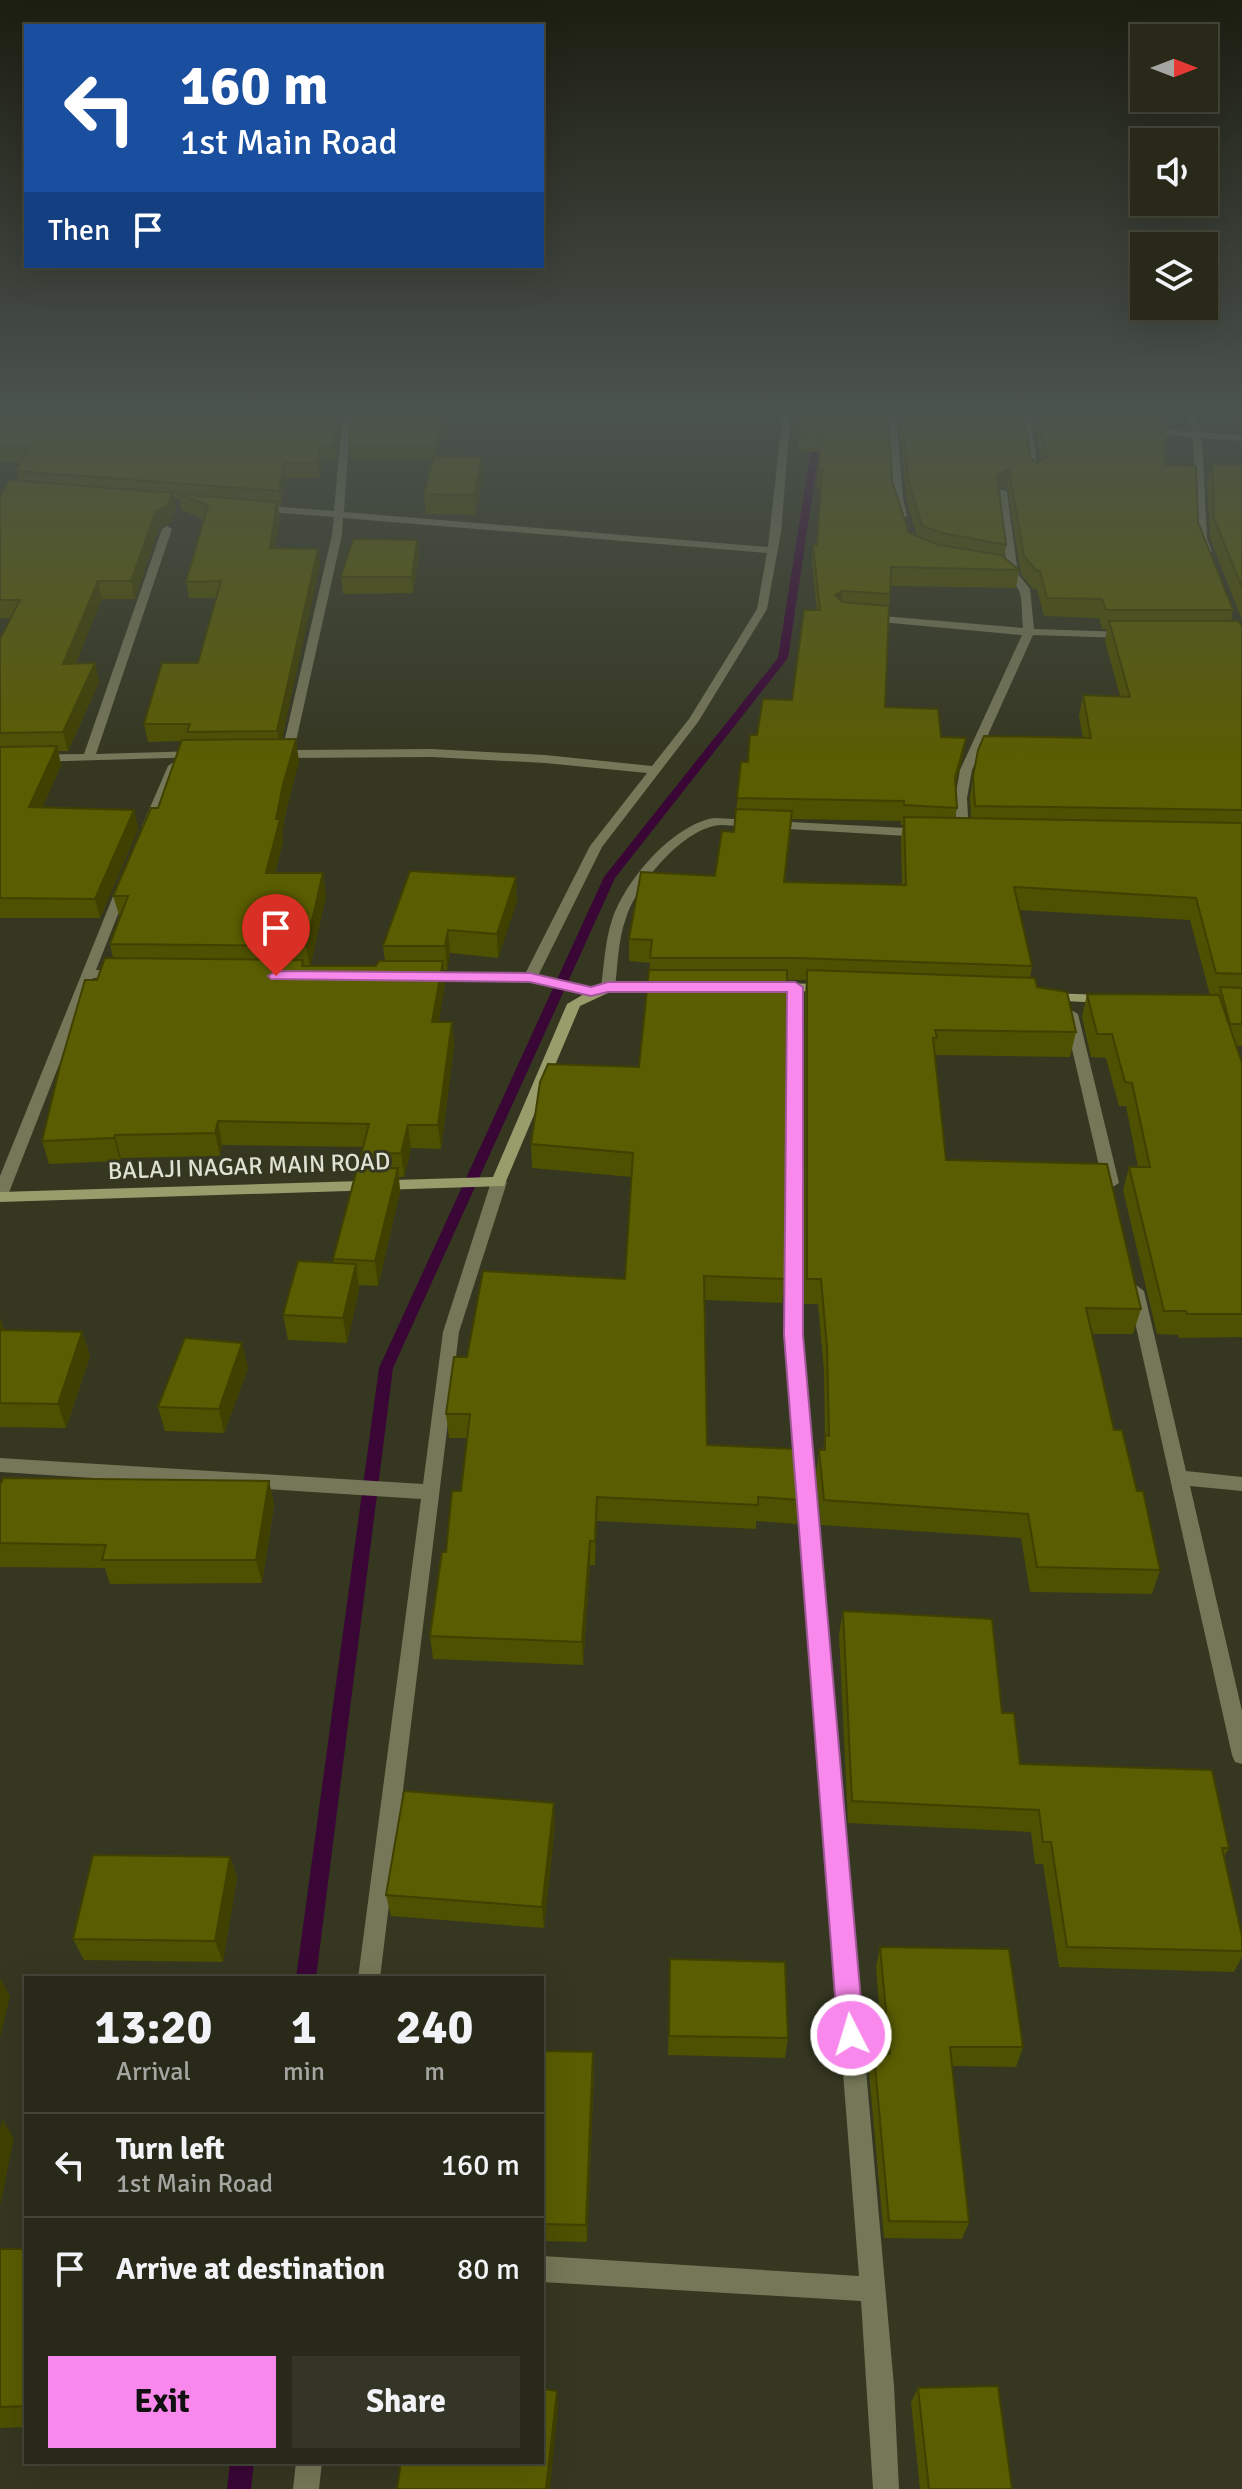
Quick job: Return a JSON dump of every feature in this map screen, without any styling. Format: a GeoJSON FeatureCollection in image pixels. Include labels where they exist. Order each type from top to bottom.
{"type":"FeatureCollection","features":[{"type":"Feature","properties":{"kind":"main road"},"geometry":{"type":"LineString","coordinates":[[496,1182],[574,1004],[591,991],[608,987],[686,987]]}},
{"type":"Feature","properties":{"kind":"main road"},"geometry":{"type":"LineString","coordinates":[[748,987],[840,989]]}},
{"type":"Feature","properties":{"kind":"main road"},"geometry":{"type":"LineString","coordinates":[[1037,996],[1115,999]]}},
{"type":"Feature","properties":{"kind":"main road","name":"BALAJI NAGAR MAIN ROAD"},"geometry":{"type":"LineString","coordinates":[[0,1196],[496,1182]]}},
{"type":"Feature","properties":{"kind":"street"},"geometry":{"type":"LineString","coordinates":[[287,754],[337,527]]}},
{"type":"Feature","properties":{"kind":"street"},"geometry":{"type":"LineString","coordinates":[[497,527],[773,550]]}},
{"type":"Feature","properties":{"kind":"street"},"geometry":{"type":"LineString","coordinates":[[537,979],[596,846],[694,720],[762,609],[775,527]]}},
{"type":"Feature","properties":{"kind":"street"},"geometry":{"type":"LineString","coordinates":[[1007,527],[1013,574]]}},
{"type":"Feature","properties":{"kind":"street"},"geometry":{"type":"LineString","coordinates":[[1201,527],[1202,539],[1213,567]]}},
{"type":"Feature","properties":{"kind":"street"},"geometry":{"type":"LineString","coordinates":[[89,757],[167,529]]}},
{"type":"Feature","properties":{"kind":"street"},"geometry":{"type":"LineString","coordinates":[[963,835],[961,798],[966,770],[1029,632],[1025,589],[1013,574],[989,564]]}},
{"type":"Feature","properties":{"kind":"street"},"geometry":{"type":"LineString","coordinates":[[856,616],[1029,632],[1145,635]]}},
{"type":"Feature","properties":{"kind":"street"},"geometry":{"type":"LineString","coordinates":[[271,754],[432,753],[545,759],[655,770]]}},
{"type":"Feature","properties":{"kind":"street"},"geometry":{"type":"LineString","coordinates":[[0,759],[209,755]]}},
{"type":"Feature","properties":{"kind":"street"},"geometry":{"type":"LineString","coordinates":[[141,843],[178,756]]}},
{"type":"Feature","properties":{"kind":"street"},"geometry":{"type":"LineString","coordinates":[[608,987],[619,917],[634,888],[675,843],[708,822],[931,833]]}},
{"type":"Feature","properties":{"kind":"street"},"geometry":{"type":"LineString","coordinates":[[947,834],[978,835]]}},
{"type":"Feature","properties":{"kind":"street"},"geometry":{"type":"LineString","coordinates":[[0,1196],[129,872]]}},
{"type":"Feature","properties":{"kind":"street"},"geometry":{"type":"LineString","coordinates":[[86,974],[133,975]]}},
{"type":"Feature","properties":{"kind":"street"},"geometry":{"type":"LineString","coordinates":[[403,977],[537,979],[591,991]]}},
{"type":"Feature","properties":{"kind":"street"},"geometry":{"type":"LineString","coordinates":[[795,987],[793,1335],[886,2489]]}},
{"type":"Feature","properties":{"kind":"street"},"geometry":{"type":"LineString","coordinates":[[1067,997],[1114,1199]]}},
{"type":"Feature","properties":{"kind":"street"},"geometry":{"type":"LineString","coordinates":[[369,1976],[451,1332],[496,1182]]}},
{"type":"Feature","properties":{"kind":"street"},"geometry":{"type":"LineString","coordinates":[[1133,1276],[1242,1755]]}},
{"type":"Feature","properties":{"kind":"street"},"geometry":{"type":"LineString","coordinates":[[0,1465],[429,1492]]}},
{"type":"Feature","properties":{"kind":"street"},"geometry":{"type":"LineString","coordinates":[[1180,1478],[1242,1484]]}},
{"type":"Feature","properties":{"kind":"street"},"geometry":{"type":"LineString","coordinates":[[544,2269],[872,2289]]}},
{"type":"Feature","properties":{"kind":"street"},"geometry":{"type":"LineString","coordinates":[[306,2489],[309,2464]]}},
{"type":"Feature","properties":{"kind":"building"},"geometry":{"type":"Polygon","coordinates":[[[0,527],[150,527],[131,581],[98,581],[63,664],[95,663],[63,732],[0,733],[0,639],[20,600],[0,600],[0,527]]]}},
{"type":"Feature","properties":{"kind":"building"},"geometry":{"type":"Polygon","coordinates":[[[202,527],[273,527],[270,548],[318,549],[277,731],[187,732],[190,724],[144,724],[162,663],[198,663],[221,581],[186,582],[202,527]]]}},
{"type":"Feature","properties":{"kind":"building"},"geometry":{"type":"Polygon","coordinates":[[[818,527],[907,527],[909,533],[939,545],[1001,555],[1019,570],[891,567],[890,594],[843,591],[835,595],[842,602],[889,606],[885,707],[938,709],[941,737],[966,738],[955,778],[957,808],[904,805],[904,801],[737,798],[741,762],[748,762],[750,735],[757,735],[763,699],[792,700],[804,610],[820,610],[813,545],[817,545],[818,527]]]}},
{"type":"Feature","properties":{"kind":"building"},"geometry":{"type":"Polygon","coordinates":[[[925,527],[1004,527],[1006,545],[925,527]]]}},
{"type":"Feature","properties":{"kind":"building"},"geometry":{"type":"Polygon","coordinates":[[[1019,527],[1200,527],[1233,610],[1106,610],[1102,599],[1047,598],[1040,571],[1024,556],[1019,527]]]}},
{"type":"Feature","properties":{"kind":"building"},"geometry":{"type":"Polygon","coordinates":[[[1217,527],[1242,527],[1242,587],[1217,527]]]}},
{"type":"Feature","properties":{"kind":"building"},"geometry":{"type":"Polygon","coordinates":[[[353,539],[417,540],[412,577],[341,577],[353,539]]]}},
{"type":"Feature","properties":{"kind":"building"},"geometry":{"type":"Polygon","coordinates":[[[1109,621],[1238,621],[1242,626],[1242,810],[975,806],[973,777],[984,736],[1091,738],[1083,695],[1130,697],[1109,621]]]}},
{"type":"Feature","properties":{"kind":"building"},"geometry":{"type":"Polygon","coordinates":[[[296,739],[283,785],[276,819],[280,819],[266,873],[323,873],[306,946],[110,944],[128,896],[113,896],[151,808],[158,808],[182,740],[296,739]]]}},
{"type":"Feature","properties":{"kind":"building"},"geometry":{"type":"Polygon","coordinates":[[[57,746],[29,807],[134,810],[95,899],[0,898],[0,747],[57,746]]]}},
{"type":"Feature","properties":{"kind":"building"},"geometry":{"type":"Polygon","coordinates":[[[736,809],[792,811],[784,882],[906,885],[904,817],[1242,823],[1242,974],[1216,973],[1196,898],[1014,887],[1032,966],[797,958],[650,958],[652,940],[629,939],[641,872],[715,876],[722,831],[734,832],[736,809]]]}},
{"type":"Feature","properties":{"kind":"building"},"geometry":{"type":"Polygon","coordinates":[[[410,871],[516,877],[497,934],[448,930],[445,946],[383,946],[410,871]]]}},
{"type":"Feature","properties":{"kind":"building"},"geometry":{"type":"Polygon","coordinates":[[[105,958],[303,960],[302,966],[376,966],[379,961],[443,961],[432,1022],[452,1022],[438,1125],[408,1125],[401,1153],[361,1155],[369,1124],[218,1121],[215,1133],[115,1135],[114,1138],[42,1141],[85,980],[97,980],[105,958]]]}},
{"type":"Feature","properties":{"kind":"building"},"geometry":{"type":"Polygon","coordinates":[[[649,970],[787,970],[785,1279],[704,1276],[707,1445],[795,1449],[800,1500],[758,1497],[758,1505],[597,1497],[595,1541],[590,1541],[582,1642],[430,1636],[442,1552],[446,1552],[452,1491],[461,1491],[470,1414],[446,1414],[454,1357],[467,1357],[483,1271],[625,1279],[633,1153],[531,1144],[540,1082],[548,1064],[639,1067],[649,970]]]}},
{"type":"Feature","properties":{"kind":"building"},"geometry":{"type":"Polygon","coordinates":[[[807,970],[1035,978],[1037,987],[1067,992],[1076,1032],[935,1030],[937,1038],[933,1038],[946,1160],[1107,1164],[1141,1309],[1086,1308],[1114,1430],[1122,1430],[1137,1491],[1143,1491],[1160,1570],[1037,1567],[1028,1514],[824,1500],[819,1450],[825,1450],[825,1435],[829,1436],[827,1347],[821,1279],[807,1279],[807,970]]]}},
{"type":"Feature","properties":{"kind":"building"},"geometry":{"type":"Polygon","coordinates":[[[1220,987],[1242,988],[1242,1024],[1230,1024],[1220,987]]]}},
{"type":"Feature","properties":{"kind":"building"},"geometry":{"type":"Polygon","coordinates":[[[1087,994],[1219,995],[1242,1063],[1242,1314],[1164,1311],[1129,1167],[1150,1167],[1132,1083],[1125,1082],[1112,1034],[1097,1034],[1087,994]]]}},
{"type":"Feature","properties":{"kind":"building"},"geometry":{"type":"Polygon","coordinates":[[[398,1168],[375,1261],[333,1259],[357,1169],[398,1168]]]}},
{"type":"Feature","properties":{"kind":"building"},"geometry":{"type":"Polygon","coordinates":[[[298,1261],[356,1264],[343,1318],[283,1315],[298,1261]]]}},
{"type":"Feature","properties":{"kind":"building"},"geometry":{"type":"Polygon","coordinates":[[[0,1330],[82,1332],[58,1404],[0,1403],[0,1330]]]}},
{"type":"Feature","properties":{"kind":"building"},"geometry":{"type":"Polygon","coordinates":[[[185,1338],[242,1343],[219,1409],[158,1407],[185,1338]]]}},
{"type":"Feature","properties":{"kind":"building"},"geometry":{"type":"Polygon","coordinates":[[[3,1478],[269,1481],[256,1560],[102,1560],[106,1545],[0,1543],[0,1485],[3,1478]]]}},
{"type":"Feature","properties":{"kind":"building"},"geometry":{"type":"Polygon","coordinates":[[[843,1611],[992,1619],[1002,1713],[1014,1713],[1020,1764],[1212,1770],[1229,1848],[1222,1848],[1242,1936],[1242,1951],[1067,1947],[1051,1842],[1043,1842],[1039,1810],[852,1801],[843,1611]]]}},
{"type":"Feature","properties":{"kind":"building"},"geometry":{"type":"Polygon","coordinates":[[[404,1791],[554,1803],[542,1907],[386,1895],[404,1791]]]}},
{"type":"Feature","properties":{"kind":"building"},"geometry":{"type":"Polygon","coordinates":[[[93,1855],[230,1857],[215,1941],[73,1939],[93,1855]]]}},
{"type":"Feature","properties":{"kind":"building"},"geometry":{"type":"Polygon","coordinates":[[[880,1947],[1009,1949],[1023,2047],[950,2047],[969,2222],[889,2221],[874,2054],[890,2054],[880,1947]]]}},
{"type":"Feature","properties":{"kind":"building"},"geometry":{"type":"Polygon","coordinates":[[[670,1959],[785,1962],[788,2038],[669,2036],[670,1959]]]}},
{"type":"Feature","properties":{"kind":"building"},"geometry":{"type":"Polygon","coordinates":[[[544,2051],[593,2052],[586,2225],[544,2224],[544,2051]]]}},
{"type":"Feature","properties":{"kind":"building"},"geometry":{"type":"Polygon","coordinates":[[[0,2249],[24,2249],[24,2406],[0,2407],[0,2249]]]}},
{"type":"Feature","properties":{"kind":"building"},"geometry":{"type":"Polygon","coordinates":[[[998,2386],[1012,2489],[929,2489],[918,2388],[998,2386]]]}},
{"type":"Feature","properties":{"kind":"building"},"geometry":{"type":"Polygon","coordinates":[[[544,2389],[557,2391],[546,2489],[397,2489],[401,2464],[544,2464],[544,2389]]]}},
{"type":"Feature","properties":{"kind":"waterway"},"geometry":{"type":"LineString","coordinates":[[306,1976],[386,1368],[610,877],[783,658],[803,527]]}},
{"type":"Feature","properties":{"kind":"waterway"},"geometry":{"type":"LineString","coordinates":[[239,2489],[242,2464]]}},
{"type":"Feature","properties":{"kind":"route"},"geometry":{"type":"LineString","coordinates":[[276,976],[530,978],[591,991],[608,987],[795,987],[793,1335],[851,2035]]}}]}
